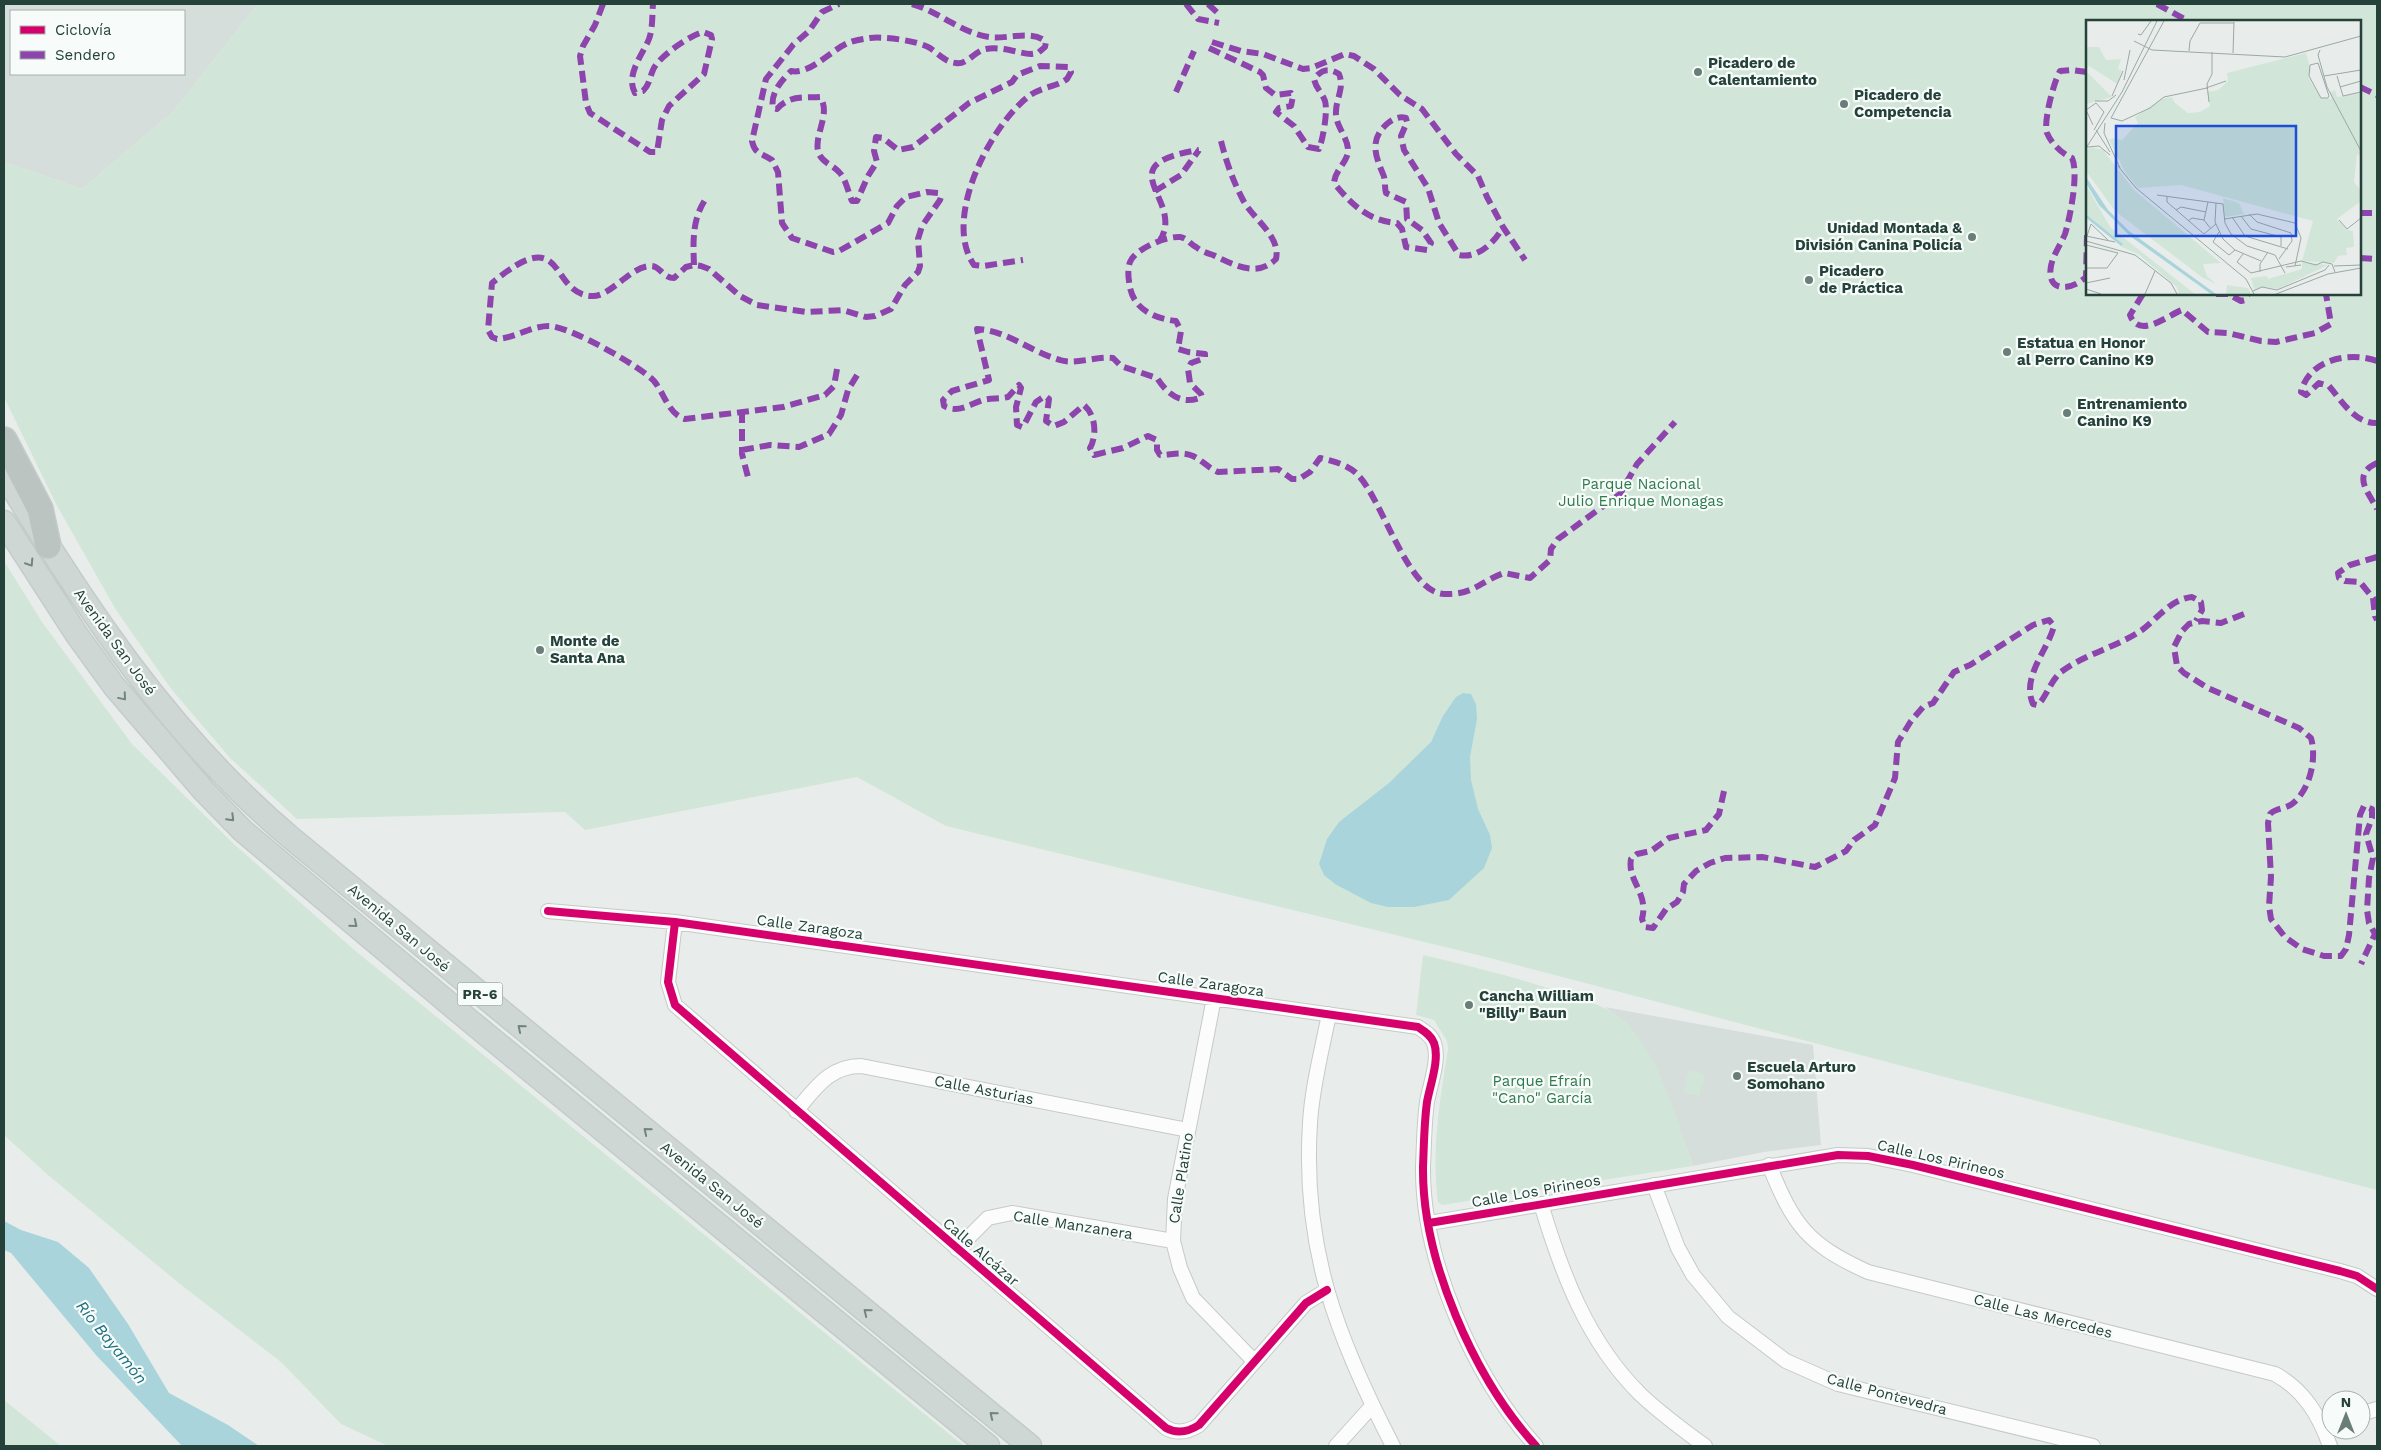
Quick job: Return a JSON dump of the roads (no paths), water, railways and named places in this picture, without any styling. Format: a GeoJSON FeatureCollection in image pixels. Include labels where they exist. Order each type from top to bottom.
{"type":"FeatureCollection","features":[{"type":"Feature","properties":{"kind":"highway"},"geometry":{"type":"LineString","coordinates":[[4,440],[40,508],[48,546]]}},
{"type":"Feature","properties":{"kind":"main road","name":"Avenida San José"},"geometry":{"type":"LineString","coordinates":[[4,474],[48,546],[121,655],[207,759],[270,821],[1030,1446]]}},
{"type":"Feature","properties":{"kind":"main road","name":"Avenida San José"},"geometry":{"type":"LineString","coordinates":[[4,522],[77,635],[114,686],[204,791],[243,831],[463,1015],[988,1446]]}},
{"type":"Feature","properties":{"kind":"street","name":"Calle Zaragoza"},"geometry":{"type":"LineString","coordinates":[[548,911],[675,922],[1418,1027],[1429,1034],[1434,1043],[1435,1054],[1427,1104],[1424,1160],[1429,1223],[1445,1287],[1476,1360],[1525,1434],[1536,1446]]}},
{"type":"Feature","properties":{"kind":"street","name":"Calle Alcázar"},"geometry":{"type":"LineString","coordinates":[[675,922],[668,982],[675,1005],[796,1111],[1172,1431],[1192,1429],[1199,1425],[1306,1303],[1327,1290]]}},
{"type":"Feature","properties":{"kind":"street","name":"Calle Platino"},"geometry":{"type":"LineString","coordinates":[[1214,998],[1175,1199],[1173,1241],[1180,1268],[1193,1298],[1254,1361]]}},
{"type":"Feature","properties":{"kind":"street"},"geometry":{"type":"LineString","coordinates":[[1329,1014],[1314,1090],[1308,1157],[1313,1228],[1320,1267],[1348,1355],[1393,1446]]}},
{"type":"Feature","properties":{"kind":"street","name":"Calle Asturias"},"geometry":{"type":"LineString","coordinates":[[796,1111],[825,1077],[835,1070],[861,1066],[1188,1130]]}},
{"type":"Feature","properties":{"kind":"street","name":"Calle Los Pirineos"},"geometry":{"type":"LineString","coordinates":[[1429,1223],[1838,1155],[1892,1161],[2340,1271],[2356,1276],[2377,1289]]}},
{"type":"Feature","properties":{"kind":"street","name":"Calle Las Mercedes"},"geometry":{"type":"LineString","coordinates":[[1769,1165],[1786,1206],[1798,1224],[1810,1238],[1847,1263],[1878,1275],[2266,1371],[2288,1381],[2301,1392],[2321,1418]]}},
{"type":"Feature","properties":{"kind":"street","name":"Calle Pontevedra"},"geometry":{"type":"LineString","coordinates":[[1654,1185],[1678,1248],[1702,1288],[1728,1317],[1786,1361],[1838,1384],[2093,1446]]}},
{"type":"Feature","properties":{"kind":"street"},"geometry":{"type":"LineString","coordinates":[[1541,1204],[1556,1255],[1573,1296],[1605,1352],[1640,1393],[1673,1422],[1705,1446]]}},
{"type":"Feature","properties":{"kind":"street","name":"Calle Manzanera"},"geometry":{"type":"LineString","coordinates":[[957,1249],[988,1218],[1012,1213],[1173,1241]]}},
{"type":"Feature","properties":{"kind":"street"},"geometry":{"type":"LineString","coordinates":[[1336,1446],[1372,1406]]}},
{"type":"Feature","properties":{"kind":"water"},"geometry":{"type":"Polygon","coordinates":[[[1463,693],[1471,694],[1476,704],[1477,719],[1470,757],[1471,780],[1478,809],[1490,835],[1492,848],[1484,868],[1449,900],[1414,907],[1388,907],[1371,903],[1335,884],[1324,875],[1319,864],[1327,839],[1339,822],[1389,783],[1431,742],[1443,716],[1456,697],[1463,693]]]}},
{"type":"Feature","properties":{"kind":"water","name":"Río Bayamón"},"geometry":{"type":"Polygon","coordinates":[[[4,1221],[21,1230],[58,1242],[89,1268],[128,1324],[169,1393],[228,1425],[259,1446],[182,1446],[96,1355],[11,1253],[4,1250],[4,1221]]]}},
{"type":"Feature","properties":{"kind":"place","name":"Picadero de Calentamiento"},"geometry":{"type":"Point","coordinates":[1698,72]}},
{"type":"Feature","properties":{"kind":"place","name":"Picadero de Competencia"},"geometry":{"type":"Point","coordinates":[1844,104]}},
{"type":"Feature","properties":{"kind":"place","name":"Unidad Montada & División Canina Policía"},"geometry":{"type":"Point","coordinates":[1972,237]}},
{"type":"Feature","properties":{"kind":"place","name":"Picadero de Práctica"},"geometry":{"type":"Point","coordinates":[1809,280]}},
{"type":"Feature","properties":{"kind":"place","name":"Estatua en Honor al Perro Canino K9"},"geometry":{"type":"Point","coordinates":[2007,352]}},
{"type":"Feature","properties":{"kind":"place","name":"Entrenamiento Canino K9"},"geometry":{"type":"Point","coordinates":[2067,413]}},
{"type":"Feature","properties":{"kind":"place","name":"Monte de Santa Ana"},"geometry":{"type":"Point","coordinates":[540,650]}},
{"type":"Feature","properties":{"kind":"place","name":"Cancha William \"Billy\" Baun"},"geometry":{"type":"Point","coordinates":[1469,1005]}},
{"type":"Feature","properties":{"kind":"place","name":"Escuela Arturo Somohano"},"geometry":{"type":"Point","coordinates":[1737,1076]}},
{"type":"Feature","properties":{"kind":"park label","name":"Parque Nacional Julio Enrique Monagas"},"geometry":{"type":"Point","coordinates":[1641,492]}},
{"type":"Feature","properties":{"kind":"park label","name":"Parque Efraín \"Cano\" García"},"geometry":{"type":"Point","coordinates":[1542,1090]}}]}
